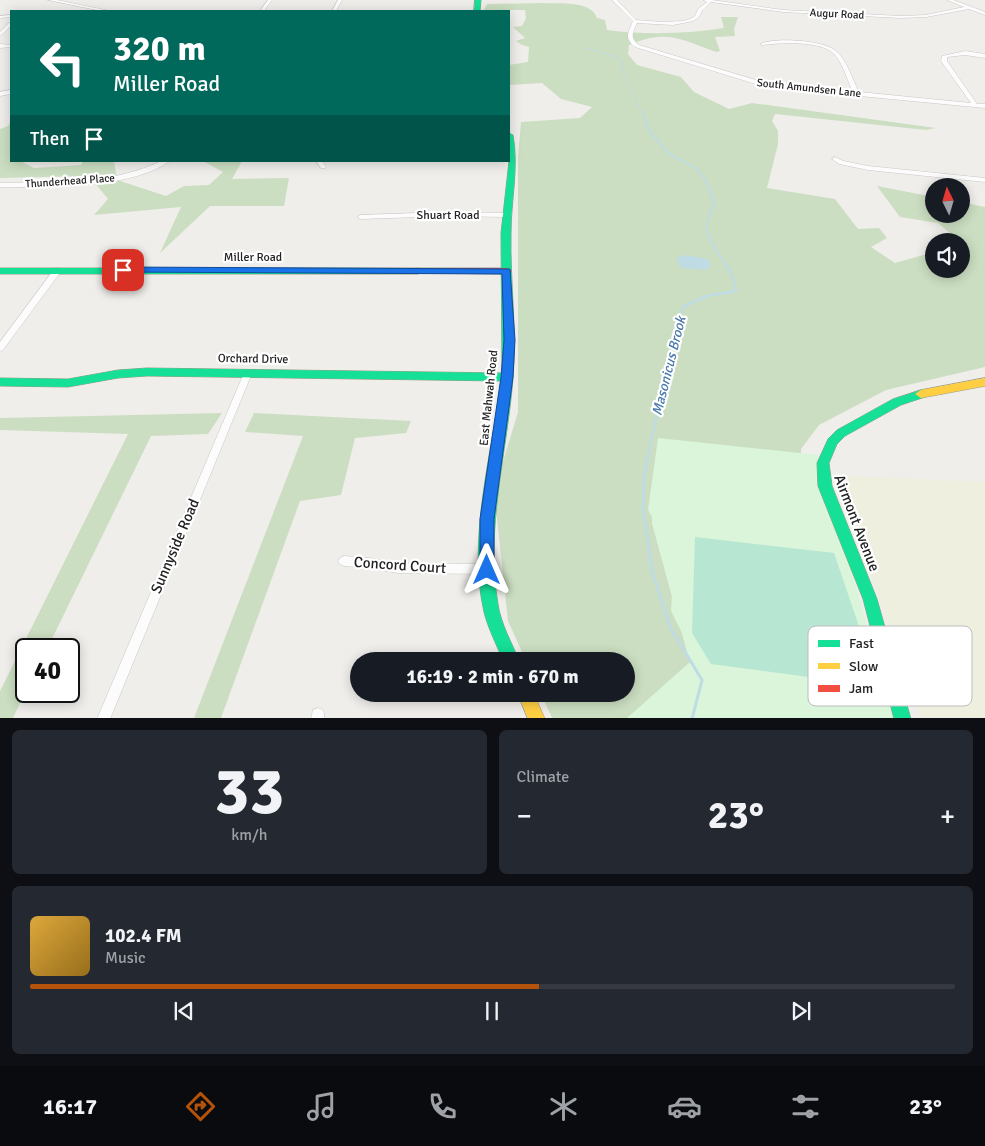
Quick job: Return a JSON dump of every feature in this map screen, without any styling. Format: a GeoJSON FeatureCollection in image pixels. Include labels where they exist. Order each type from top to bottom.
{"type":"FeatureCollection","features":[{"type":"Feature","properties":{"kind":"street"},"geometry":{"type":"LineString","coordinates":[[50,0],[102,10]]}},
{"type":"Feature","properties":{"kind":"street"},"geometry":{"type":"LineString","coordinates":[[75,5],[88,0]]}},
{"type":"Feature","properties":{"kind":"street"},"geometry":{"type":"LineString","coordinates":[[614,0],[635,21],[671,23],[690,22],[696,19],[707,1]]}},
{"type":"Feature","properties":{"kind":"street"},"geometry":{"type":"LineString","coordinates":[[949,0],[985,14]]}},
{"type":"Feature","properties":{"kind":"street","name":"Augur Road"},"geometry":{"type":"LineString","coordinates":[[707,1],[783,11],[901,17],[926,16],[968,8]]}},
{"type":"Feature","properties":{"kind":"street","name":"South Amundsen Lane"},"geometry":{"type":"LineString","coordinates":[[635,21],[630,36],[631,41],[638,46],[756,83],[985,106]]}},
{"type":"Feature","properties":{"kind":"street"},"geometry":{"type":"LineString","coordinates":[[2,36],[10,25]]}},
{"type":"Feature","properties":{"kind":"street"},"geometry":{"type":"LineString","coordinates":[[762,44],[779,42],[816,45],[828,48],[835,52],[857,94]]}},
{"type":"Feature","properties":{"kind":"street"},"geometry":{"type":"LineString","coordinates":[[975,105],[944,61],[945,56],[952,54],[985,56]]}},
{"type":"Feature","properties":{"kind":"street","name":"East Mahwah Road"},"geometry":{"type":"LineString","coordinates":[[508,652],[491,606],[487,570],[487,519],[507,377],[509,340],[506,230],[512,195],[514,160],[510,140]]}},
{"type":"Feature","properties":{"kind":"street"},"geometry":{"type":"LineString","coordinates":[[835,159],[842,163],[868,168],[985,180]]}},
{"type":"Feature","properties":{"kind":"street","name":"Thunderhead Place"},"geometry":{"type":"LineString","coordinates":[[0,185],[114,179],[146,171],[165,162]]}},
{"type":"Feature","properties":{"kind":"street"},"geometry":{"type":"LineString","coordinates":[[387,224],[388,216]]}},
{"type":"Feature","properties":{"kind":"street","name":"Shuart Road"},"geometry":{"type":"LineString","coordinates":[[361,217],[508,216]]}},
{"type":"Feature","properties":{"kind":"street"},"geometry":{"type":"LineString","coordinates":[[0,348],[58,270]]}},
{"type":"Feature","properties":{"kind":"street","name":"Miller Road"},"geometry":{"type":"LineString","coordinates":[[0,271],[507,271]]}},
{"type":"Feature","properties":{"kind":"street","name":"Orchard Drive"},"geometry":{"type":"LineString","coordinates":[[0,382],[68,383],[132,372],[507,377]]}},
{"type":"Feature","properties":{"kind":"street","name":"Sunnyside Road"},"geometry":{"type":"LineString","coordinates":[[102,718],[248,373]]}},
{"type":"Feature","properties":{"kind":"street","name":"Airmont Avenue"},"geometry":{"type":"LineString","coordinates":[[878,626],[870,598],[825,486],[823,463],[829,446],[841,433],[897,402],[923,393],[985,382]]}},
{"type":"Feature","properties":{"kind":"street","name":"Concord Court"},"geometry":{"type":"LineString","coordinates":[[344,561],[398,568],[487,570]]}},
{"type":"Feature","properties":{"kind":"street"},"geometry":{"type":"LineString","coordinates":[[529,702],[536,718]]}},
{"type":"Feature","properties":{"kind":"green space"},"geometry":{"type":"Polygon","coordinates":[[[487,4],[574,4],[588,8],[594,12],[597,18],[605,20],[607,30],[636,33],[680,33],[724,28],[721,17],[738,17],[734,29],[735,36],[715,37],[720,51],[716,52],[683,40],[664,37],[642,40],[629,45],[628,54],[637,65],[681,77],[694,92],[729,109],[752,103],[936,128],[926,130],[775,114],[772,121],[778,131],[778,144],[767,188],[835,199],[858,229],[879,228],[887,238],[871,247],[895,263],[925,255],[925,278],[970,278],[970,233],[950,233],[938,223],[970,223],[970,204],[985,207],[985,367],[886,390],[819,425],[801,449],[801,455],[652,523],[694,677],[676,674],[714,718],[552,718],[545,702],[635,702],[635,652],[522,652],[508,621],[494,491],[518,412],[518,158],[521,122],[580,118],[592,107],[561,99],[542,83],[510,85],[510,65],[528,62],[529,47],[516,41],[525,38],[513,27],[522,26],[526,18],[525,10],[484,10],[487,4]]]}},
{"type":"Feature","properties":{"kind":"green space"},"geometry":{"type":"Polygon","coordinates":[[[10,123],[10,162],[22,162],[34,168],[81,165],[82,162],[114,162],[117,180],[166,196],[184,186],[209,185],[223,172],[205,162],[241,162],[232,179],[289,178],[284,206],[210,206],[160,253],[181,207],[94,215],[108,199],[89,176],[0,178],[0,129],[8,126],[10,123]]]}},
{"type":"Feature","properties":{"kind":"green space"},"geometry":{"type":"Polygon","coordinates":[[[877,186],[925,195],[925,221],[900,217],[877,186]]]}},
{"type":"Feature","properties":{"kind":"green space"},"geometry":{"type":"Polygon","coordinates":[[[222,413],[208,434],[151,436],[52,638],[26,638],[128,434],[0,430],[0,418],[222,413]]]}},
{"type":"Feature","properties":{"kind":"green space"},"geometry":{"type":"Polygon","coordinates":[[[254,413],[411,421],[406,433],[355,438],[341,495],[300,501],[221,718],[194,718],[303,436],[245,432],[254,413]]]}},
{"type":"Feature","properties":{"kind":"green space"},"geometry":{"type":"Polygon","coordinates":[[[658,438],[819,455],[817,462],[839,526],[867,626],[808,626],[808,706],[890,706],[893,718],[627,718],[690,662],[682,633],[671,611],[672,595],[652,517],[648,510],[658,438]]]}},
{"type":"Feature","properties":{"kind":"green space"},"geometry":{"type":"Polygon","coordinates":[[[833,475],[985,482],[985,718],[920,718],[916,706],[972,706],[972,626],[889,626],[833,475]]]}},
{"type":"Feature","properties":{"kind":"green space"},"geometry":{"type":"Polygon","coordinates":[[[695,537],[834,553],[859,626],[808,626],[808,677],[711,664],[692,633],[695,537]]]}},
{"type":"Feature","properties":{"kind":"green space"},"geometry":{"type":"Polygon","coordinates":[[[15,661],[15,703],[20,703],[13,718],[0,718],[0,691],[15,661]]]}},
{"type":"Feature","properties":{"kind":"water"},"geometry":{"type":"Polygon","coordinates":[[[687,255],[708,259],[711,265],[706,270],[681,268],[676,258],[687,255]]]}},
{"type":"Feature","properties":{"kind":"waterway","name":"Masonicus Brook"},"geometry":{"type":"LineString","coordinates":[[586,48],[619,58],[624,62],[621,68],[643,115]]}},
{"type":"Feature","properties":{"kind":"waterway","name":"Masonicus Brook"},"geometry":{"type":"LineString","coordinates":[[643,114],[650,132],[670,154],[697,169],[705,179],[715,203],[707,222],[708,236],[726,266]]}},
{"type":"Feature","properties":{"kind":"waterway","name":"Masonicus Brook"},"geometry":{"type":"LineString","coordinates":[[647,462],[675,328],[684,306],[707,296],[736,291],[734,280],[726,264]]}},
{"type":"Feature","properties":{"kind":"waterway","name":"Masonicus Brook"},"geometry":{"type":"LineString","coordinates":[[647,461],[644,477],[643,510],[652,570],[670,627],[702,680],[692,718]]}},
{"type":"Feature","properties":{"kind":"traffic: fast"},"geometry":{"type":"LineString","coordinates":[[477,10],[478,0]]}},
{"type":"Feature","properties":{"kind":"traffic: fast"},"geometry":{"type":"LineString","coordinates":[[507,652],[491,611],[486,547],[491,491],[507,378],[506,233],[511,184],[512,160],[510,142]]}},
{"type":"Feature","properties":{"kind":"traffic: fast"},"geometry":{"type":"LineString","coordinates":[[0,271],[418,271]]}},
{"type":"Feature","properties":{"kind":"traffic: fast"},"geometry":{"type":"LineString","coordinates":[[0,382],[68,383],[118,374],[147,372],[507,377]]}},
{"type":"Feature","properties":{"kind":"traffic: fast"},"geometry":{"type":"LineString","coordinates":[[877,626],[870,599],[825,486],[823,463],[832,442],[841,433],[897,402],[921,394]]}},
{"type":"Feature","properties":{"kind":"traffic: fast"},"geometry":{"type":"LineString","coordinates":[[899,706],[903,718]]}},
{"type":"Feature","properties":{"kind":"traffic: slow"},"geometry":{"type":"LineString","coordinates":[[921,394],[985,382]]}},
{"type":"Feature","properties":{"kind":"traffic: slow"},"geometry":{"type":"LineString","coordinates":[[530,702],[537,718]]}},
{"type":"Feature","properties":{"kind":"traffic: jam"},"geometry":{"type":"LineString","coordinates":[[418,271],[507,271]]}},
{"type":"Feature","properties":{"kind":"route"},"geometry":{"type":"LineString","coordinates":[[123,270],[507,271],[509,340],[507,377],[487,519],[487,570]]}}]}
